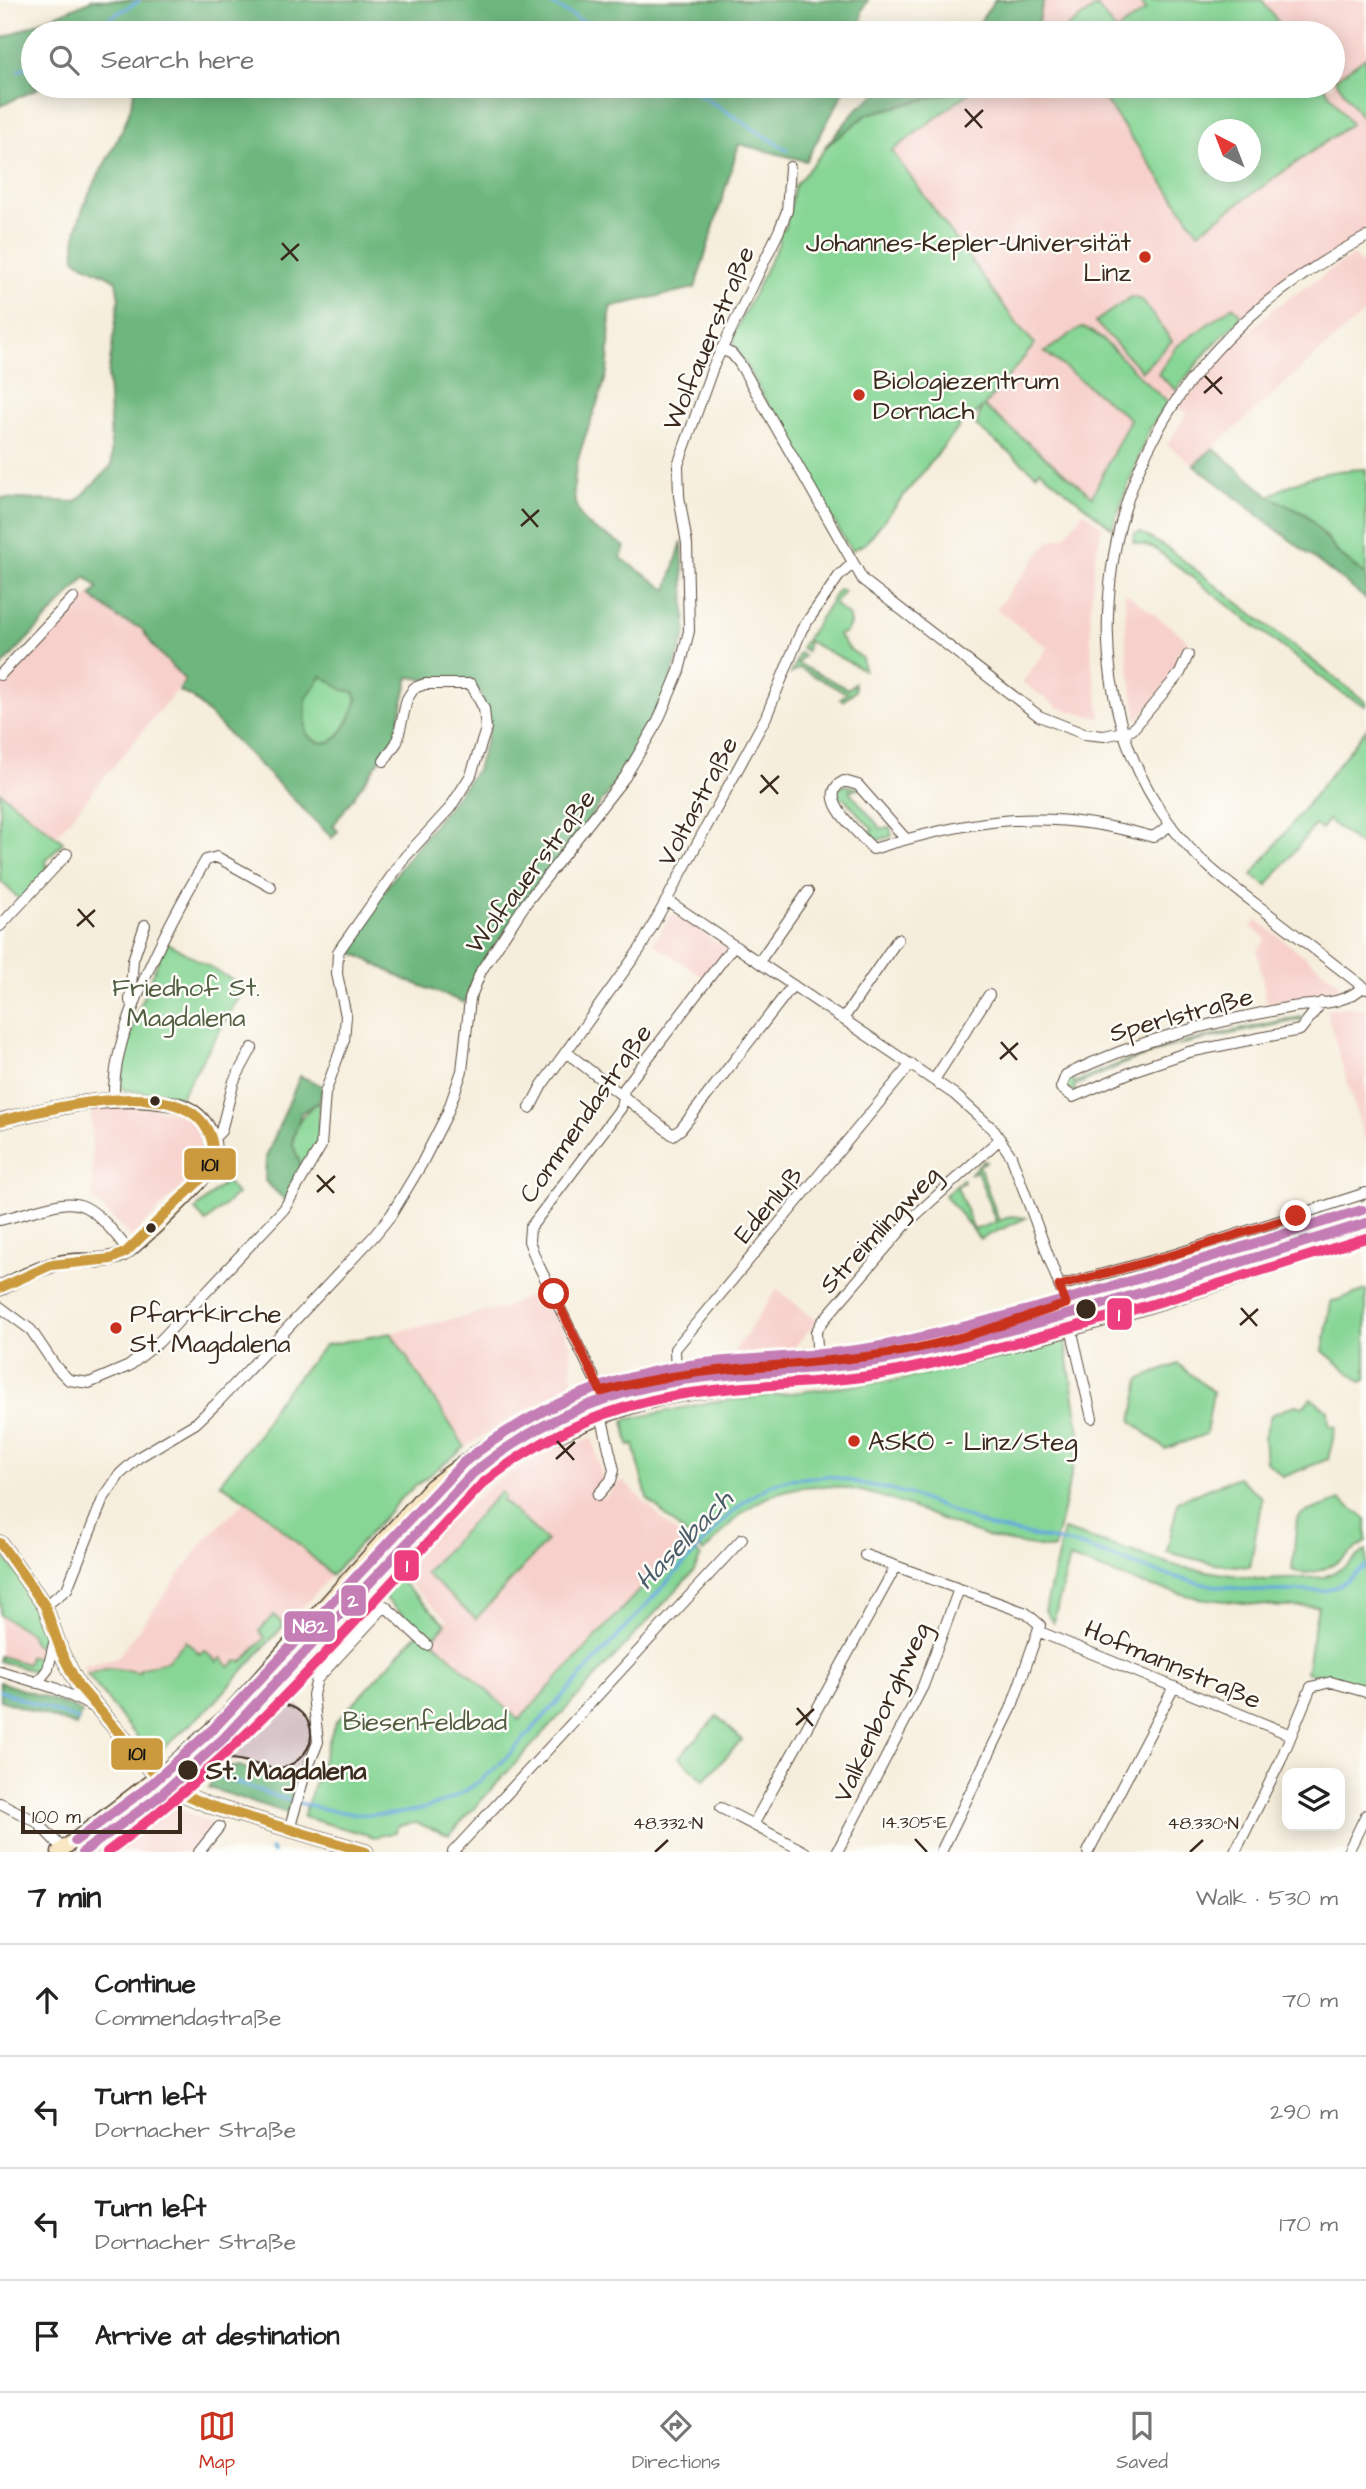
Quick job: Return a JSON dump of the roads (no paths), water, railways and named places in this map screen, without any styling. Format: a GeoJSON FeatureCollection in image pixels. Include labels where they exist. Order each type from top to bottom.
{"type":"FeatureCollection","features":[{"type":"Feature","properties":{"kind":"street","name":"Wolfauerstraße"},"geometry":{"type":"LineString","coordinates":[[45,1606],[67,1590],[103,1499],[120,1474],[138,1457],[196,1423],[217,1403],[308,1302],[374,1236],[405,1195],[447,1114],[462,1071],[470,999],[481,971],[526,904],[625,777],[658,721],[679,671],[689,631],[687,544],[679,496],[678,465],[722,349],[787,211],[790,167]]}},
{"type":"Feature","properties":{"kind":"street"},"geometry":{"type":"LineString","coordinates":[[1364,988],[1220,877],[1188,848],[1171,825],[1146,789],[1123,733],[1112,683],[1108,641],[1110,578],[1116,536],[1130,489],[1153,435],[1199,368],[1270,300],[1366,237]]}},
{"type":"Feature","properties":{"kind":"street"},"geometry":{"type":"LineString","coordinates":[[722,349],[732,354],[740,364],[863,580],[1039,716],[1053,724],[1084,734],[1123,733],[1139,726],[1180,673],[1188,655]]}},
{"type":"Feature","properties":{"kind":"street","name":"Voltastraße"},"geometry":{"type":"LineString","coordinates":[[530,1108],[535,1095],[618,983],[668,901],[766,717],[802,628],[839,576],[852,564]]}},
{"type":"Feature","properties":{"kind":"street"},"geometry":{"type":"LineString","coordinates":[[0,675],[73,598]]}},
{"type":"Feature","properties":{"kind":"street"},"geometry":{"type":"LineString","coordinates":[[0,1307],[22,1321],[69,1380],[82,1384],[119,1371],[140,1358],[171,1332],[198,1298],[252,1247],[295,1193],[321,1146],[325,1093],[346,1028],[337,974],[338,952],[400,864],[450,808],[471,775],[486,729],[484,709],[471,684],[425,684],[414,688],[407,699],[397,742],[384,761]]}},
{"type":"Feature","properties":{"kind":"street"},"geometry":{"type":"LineString","coordinates":[[906,839],[858,785],[844,781],[836,786],[832,796],[835,805],[873,849],[976,822],[1023,818],[1100,822],[1153,837],[1171,825]]}},
{"type":"Feature","properties":{"kind":"street"},"geometry":{"type":"LineString","coordinates":[[0,926],[67,854]]}},
{"type":"Feature","properties":{"kind":"street"},"geometry":{"type":"LineString","coordinates":[[114,1099],[116,1070],[134,1006],[159,947],[206,860],[211,856],[217,858],[271,887]]}},
{"type":"Feature","properties":{"kind":"street"},"geometry":{"type":"LineString","coordinates":[[759,962],[808,892]]}},
{"type":"Feature","properties":{"kind":"street"},"geometry":{"type":"LineString","coordinates":[[668,901],[911,1064],[964,1102],[1000,1139],[1013,1162],[1066,1304],[1092,1418]]}},
{"type":"Feature","properties":{"kind":"street"},"geometry":{"type":"LineString","coordinates":[[134,1006],[130,1001],[133,960],[145,925]]}},
{"type":"Feature","properties":{"kind":"street"},"geometry":{"type":"LineString","coordinates":[[843,1019],[898,939]]}},
{"type":"Feature","properties":{"kind":"street","name":"Commendastraße"},"geometry":{"type":"LineString","coordinates":[[601,1392],[536,1260],[529,1234],[536,1219],[621,1108],[624,1089],[734,945]]}},
{"type":"Feature","properties":{"kind":"street"},"geometry":{"type":"LineString","coordinates":[[566,1052],[673,1135],[681,1129],[793,985]]}},
{"type":"Feature","properties":{"kind":"street","name":"Sperlstraße"},"geometry":{"type":"LineString","coordinates":[[1322,1002],[1309,1023],[1300,1030],[1189,1052],[1141,1068],[1076,1096],[1069,1096],[1061,1088],[1066,1075],[1103,1057],[1156,1037],[1322,1002],[1351,996],[1364,988]]}},
{"type":"Feature","properties":{"kind":"street"},"geometry":{"type":"LineString","coordinates":[[933,1080],[989,995]]}},
{"type":"Feature","properties":{"kind":"street"},"geometry":{"type":"LineString","coordinates":[[212,1140],[221,1132],[234,1080],[252,1048]]}},
{"type":"Feature","properties":{"kind":"street","name":"Edenluß"},"geometry":{"type":"LineString","coordinates":[[676,1375],[675,1349],[911,1064]]}},
{"type":"Feature","properties":{"kind":"street"},"geometry":{"type":"LineString","coordinates":[[0,1121],[114,1099],[155,1101],[186,1108],[204,1122],[212,1140],[212,1159],[203,1178],[128,1250],[105,1260],[58,1264],[0,1288]]}},
{"type":"Feature","properties":{"kind":"street","name":"Streimlingweg"},"geometry":{"type":"LineString","coordinates":[[818,1362],[816,1332],[831,1311],[909,1220],[1000,1139]]}},
{"type":"Feature","properties":{"kind":"street"},"geometry":{"type":"LineString","coordinates":[[1059,1286],[1176,1254],[1366,1193]]}},
{"type":"Feature","properties":{"kind":"street"},"geometry":{"type":"LineString","coordinates":[[0,1220],[61,1205],[84,1204],[106,1221],[128,1250]]}},
{"type":"Feature","properties":{"kind":"street"},"geometry":{"type":"LineString","coordinates":[[0,1803],[37,1822],[61,1851],[157,1777],[249,1692],[426,1492],[470,1457],[526,1423],[601,1392],[676,1375],[873,1356],[926,1345],[1221,1260],[1366,1213]]}},
{"type":"Feature","properties":{"kind":"street"},"geometry":{"type":"LineString","coordinates":[[398,1523],[440,1492],[478,1471],[601,1415],[682,1394],[895,1370],[1071,1327],[1366,1236]]}},
{"type":"Feature","properties":{"kind":"street"},"geometry":{"type":"LineString","coordinates":[[597,1495],[611,1480],[614,1470],[601,1415]]}},
{"type":"Feature","properties":{"kind":"street"},"geometry":{"type":"LineString","coordinates":[[470,1457],[478,1471]]}},
{"type":"Feature","properties":{"kind":"street"},"geometry":{"type":"LineString","coordinates":[[453,1852],[742,1539]]}},
{"type":"Feature","properties":{"kind":"street"},"geometry":{"type":"LineString","coordinates":[[0,1543],[45,1606],[72,1674],[98,1710],[157,1777],[185,1795],[211,1807],[366,1852]]}},
{"type":"Feature","properties":{"kind":"street"},"geometry":{"type":"LineString","coordinates":[[865,1555],[1026,1613],[1038,1620],[1040,1632],[1007,1719],[941,1852]]}},
{"type":"Feature","properties":{"kind":"street"},"geometry":{"type":"LineString","coordinates":[[753,1825],[896,1566]]}},
{"type":"Feature","properties":{"kind":"street","name":"Valkenborghweg"},"geometry":{"type":"LineString","coordinates":[[837,1852],[920,1691],[959,1589]]}},
{"type":"Feature","properties":{"kind":"street"},"geometry":{"type":"LineString","coordinates":[[289,1830],[318,1742],[313,1695],[317,1679],[385,1606],[427,1645]]}},
{"type":"Feature","properties":{"kind":"street","name":"Hofmannstraße"},"geometry":{"type":"LineString","coordinates":[[1040,1632],[1291,1735]]}},
{"type":"Feature","properties":{"kind":"street"},"geometry":{"type":"LineString","coordinates":[[37,1682],[48,1669],[56,1637]]}},
{"type":"Feature","properties":{"kind":"street"},"geometry":{"type":"LineString","coordinates":[[0,1671],[37,1682],[98,1710]]}},
{"type":"Feature","properties":{"kind":"street"},"geometry":{"type":"LineString","coordinates":[[1234,1852],[1291,1735],[1307,1693],[1316,1684],[1331,1682],[1366,1692]]}},
{"type":"Feature","properties":{"kind":"street"},"geometry":{"type":"LineString","coordinates":[[1088,1852],[1174,1688]]}},
{"type":"Feature","properties":{"kind":"street"},"geometry":{"type":"LineString","coordinates":[[720,1808],[805,1852]]}},
{"type":"Feature","properties":{"kind":"street"},"geometry":{"type":"LineString","coordinates":[[1348,1852],[1366,1815]]}},
{"type":"Feature","properties":{"kind":"street"},"geometry":{"type":"LineString","coordinates":[[199,1852],[219,1827]]}},
{"type":"Feature","properties":{"kind":"waterway"},"geometry":{"type":"LineString","coordinates":[[544,0],[582,21]]}},
{"type":"Feature","properties":{"kind":"waterway"},"geometry":{"type":"LineString","coordinates":[[105,21],[139,1]]}},
{"type":"Feature","properties":{"kind":"waterway"},"geometry":{"type":"LineString","coordinates":[[705,98],[787,150]]}},
{"type":"Feature","properties":{"kind":"waterway","name":"Haselbach"},"geometry":{"type":"LineString","coordinates":[[214,1774],[290,1801],[328,1810],[366,1814],[402,1813],[438,1804],[473,1786],[506,1758],[724,1520],[745,1501],[772,1484],[790,1479],[828,1476],[909,1494],[991,1527],[1081,1546],[1156,1572],[1202,1584],[1258,1591],[1325,1591],[1338,1586],[1366,1566]]}},
{"type":"Feature","properties":{"kind":"waterway","name":"Haselbach"},"geometry":{"type":"LineString","coordinates":[[0,1691],[78,1720]]}},
{"type":"Feature","properties":{"kind":"waterway"},"geometry":{"type":"LineString","coordinates":[[270,1849],[273,1852]]}},
{"type":"Feature","properties":{"kind":"tram line"},"geometry":{"type":"LineString","coordinates":[[196,1770],[227,1759],[264,1767],[287,1766],[299,1759],[308,1747],[311,1735],[309,1723],[291,1707],[278,1704],[262,1707],[245,1717]]}},
{"type":"Feature","properties":{"kind":"place","name":"Johannes-Kepler-Universität Linz"},"geometry":{"type":"Point","coordinates":[1145,257]}},
{"type":"Feature","properties":{"kind":"place","name":"Biologiezentrum Dornach"},"geometry":{"type":"Point","coordinates":[859,395]}},
{"type":"Feature","properties":{"kind":"place","name":"Pfarrkirche St. Magdalena"},"geometry":{"type":"Point","coordinates":[116,1328]}},
{"type":"Feature","properties":{"kind":"place","name":"ASKÖ - Linz/Steg"},"geometry":{"type":"Point","coordinates":[854,1441]}},
{"type":"Feature","properties":{"kind":"place","name":"St. Magdalena"},"geometry":{"type":"Point","coordinates":[188,1770]}},
{"type":"Feature","properties":{"kind":"park label","name":"Friedhof St. Magdalena"},"geometry":{"type":"Point","coordinates":[186,1002]}},
{"type":"Feature","properties":{"kind":"park label","name":"Biesenfeldbad"},"geometry":{"type":"Point","coordinates":[425,1721]}}]}
